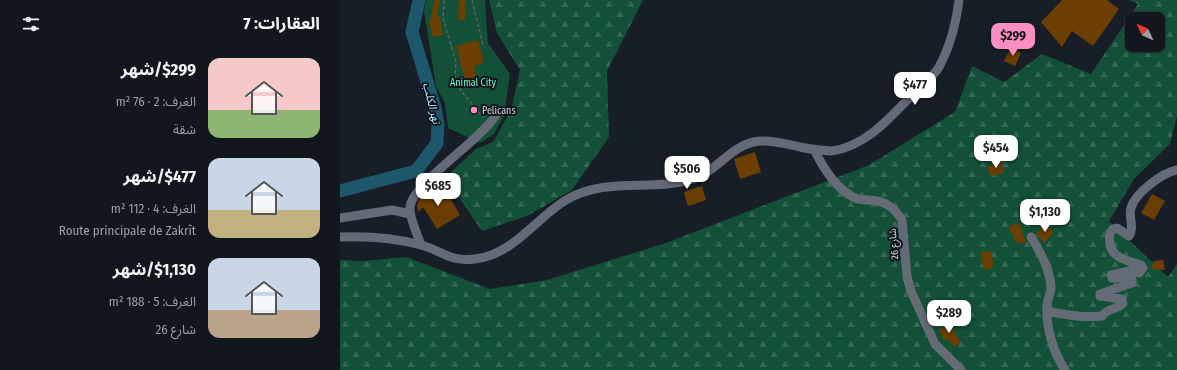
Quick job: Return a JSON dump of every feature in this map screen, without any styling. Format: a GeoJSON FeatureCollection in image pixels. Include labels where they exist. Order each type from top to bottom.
{"type":"FeatureCollection","features":[{"type":"Feature","properties":{"kind":"street"},"geometry":{"type":"LineString","coordinates":[[340,237],[362,236],[421,246],[452,259],[476,259],[494,253],[511,243],[534,227],[549,212],[566,200],[596,189],[629,184],[664,183],[692,179],[705,172],[744,145],[760,141],[837,151],[857,143],[889,118],[938,69],[955,25],[959,0]]}},
{"type":"Feature","properties":{"kind":"street"},"geometry":{"type":"LineString","coordinates":[[421,246],[410,214],[410,206],[416,194],[444,166],[490,125],[496,115]]}},
{"type":"Feature","properties":{"kind":"street","name":"شارع 26"},"geometry":{"type":"LineString","coordinates":[[814,149],[823,167],[837,184],[848,193],[860,200],[884,202],[891,206],[902,220],[907,277],[911,291],[935,344],[960,370]]}},
{"type":"Feature","properties":{"kind":"street"},"geometry":{"type":"LineString","coordinates":[[1047,311],[1078,318],[1089,318],[1102,316],[1106,311],[1122,305],[1122,299],[1105,298],[1100,294],[1132,284],[1132,280],[1130,278],[1112,278],[1110,275],[1130,271],[1139,273],[1143,268],[1141,265],[1120,259],[1116,256],[1112,249],[1110,233],[1117,228],[1129,236],[1132,230],[1130,209],[1135,200],[1143,190],[1160,176],[1169,171],[1177,170]]}},
{"type":"Feature","properties":{"kind":"street"},"geometry":{"type":"LineString","coordinates":[[340,218],[392,210],[410,214]]}},
{"type":"Feature","properties":{"kind":"street"},"geometry":{"type":"LineString","coordinates":[[1031,237],[1041,253],[1051,284],[1047,311],[1054,352],[1064,370]]}},
{"type":"Feature","properties":{"kind":"path"},"geometry":{"type":"LineString","coordinates":[[444,0],[443,18],[456,62],[455,76],[457,84],[490,125]]}},
{"type":"Feature","properties":{"kind":"path"},"geometry":{"type":"LineString","coordinates":[[472,0],[483,45]]}},
{"type":"Feature","properties":{"kind":"green space","name":"Animal City"},"geometry":{"type":"Polygon","coordinates":[[[426,0],[485,0],[488,43],[510,74],[504,116],[494,134],[480,143],[448,128],[445,103],[436,86],[424,11],[426,0]]]}},
{"type":"Feature","properties":{"kind":"green space"},"geometry":{"type":"Polygon","coordinates":[[[489,0],[643,0],[607,71],[609,137],[572,190],[529,215],[482,231],[460,199],[450,173],[476,149],[493,142],[511,110],[520,70],[497,33],[489,0]]]}},
{"type":"Feature","properties":{"kind":"green space"},"geometry":{"type":"Polygon","coordinates":[[[1129,0],[1177,0],[1177,116],[1170,144],[1134,179],[1109,221],[1168,277],[1177,264],[1177,370],[340,370],[340,260],[363,261],[406,257],[490,289],[547,280],[666,243],[869,165],[955,112],[972,66],[1004,82],[1042,54],[1091,74],[1125,23],[1125,52],[1165,52],[1165,12],[1133,12],[1138,4],[1129,0]]]}},
{"type":"Feature","properties":{"kind":"building"},"geometry":{"type":"Polygon","coordinates":[[[434,0],[440,0],[437,17],[440,17],[443,35],[432,37],[429,19],[431,18],[434,0]]]}},
{"type":"Feature","properties":{"kind":"building"},"geometry":{"type":"Polygon","coordinates":[[[459,0],[466,0],[465,20],[458,20],[459,0]]]}},
{"type":"Feature","properties":{"kind":"building"},"geometry":{"type":"Polygon","coordinates":[[[1062,0],[1107,0],[1119,9],[1093,46],[1072,31],[1062,47],[1041,22],[1062,0]]]}},
{"type":"Feature","properties":{"kind":"building"},"geometry":{"type":"Polygon","coordinates":[[[478,40],[484,63],[474,66],[478,82],[466,85],[456,46],[478,40]]]}},
{"type":"Feature","properties":{"kind":"building"},"geometry":{"type":"Polygon","coordinates":[[[1011,48],[1021,53],[1015,66],[1004,61],[1011,48]]]}},
{"type":"Feature","properties":{"kind":"building"},"geometry":{"type":"Polygon","coordinates":[[[755,152],[761,172],[740,179],[734,159],[755,152]]]}},
{"type":"Feature","properties":{"kind":"building"},"geometry":{"type":"Polygon","coordinates":[[[1002,161],[1004,173],[991,176],[987,167],[1002,161]]]}},
{"type":"Feature","properties":{"kind":"building"},"geometry":{"type":"Polygon","coordinates":[[[434,184],[446,200],[450,198],[460,215],[437,229],[423,207],[418,212],[417,206],[419,200],[434,184]]]}},
{"type":"Feature","properties":{"kind":"building"},"geometry":{"type":"Polygon","coordinates":[[[702,186],[706,200],[688,206],[684,193],[702,186]]]}},
{"type":"Feature","properties":{"kind":"building"},"geometry":{"type":"Polygon","coordinates":[[[1152,194],[1165,201],[1154,220],[1141,213],[1152,194]]]}},
{"type":"Feature","properties":{"kind":"building"},"geometry":{"type":"Polygon","coordinates":[[[1019,223],[1026,244],[1016,242],[1008,227],[1019,223]]]}},
{"type":"Feature","properties":{"kind":"building"},"geometry":{"type":"Polygon","coordinates":[[[1045,224],[1054,232],[1044,243],[1036,234],[1045,224]]]}},
{"type":"Feature","properties":{"kind":"building"},"geometry":{"type":"Polygon","coordinates":[[[992,251],[993,268],[983,270],[981,252],[992,251]]]}},
{"type":"Feature","properties":{"kind":"building"},"geometry":{"type":"Polygon","coordinates":[[[1163,260],[1165,270],[1152,269],[1153,261],[1163,260]]]}},
{"type":"Feature","properties":{"kind":"building"},"geometry":{"type":"Polygon","coordinates":[[[947,319],[961,343],[953,347],[948,338],[945,341],[939,330],[944,327],[942,322],[947,319]]]}},
{"type":"Feature","properties":{"kind":"waterway","name":"نهر الكلب"},"geometry":{"type":"LineString","coordinates":[[340,191],[416,171],[437,143],[438,125],[435,108],[412,32],[419,0]]}},
{"type":"Feature","properties":{"kind":"place","name":"Pelicans"},"geometry":{"type":"Point","coordinates":[474,110]}}]}
